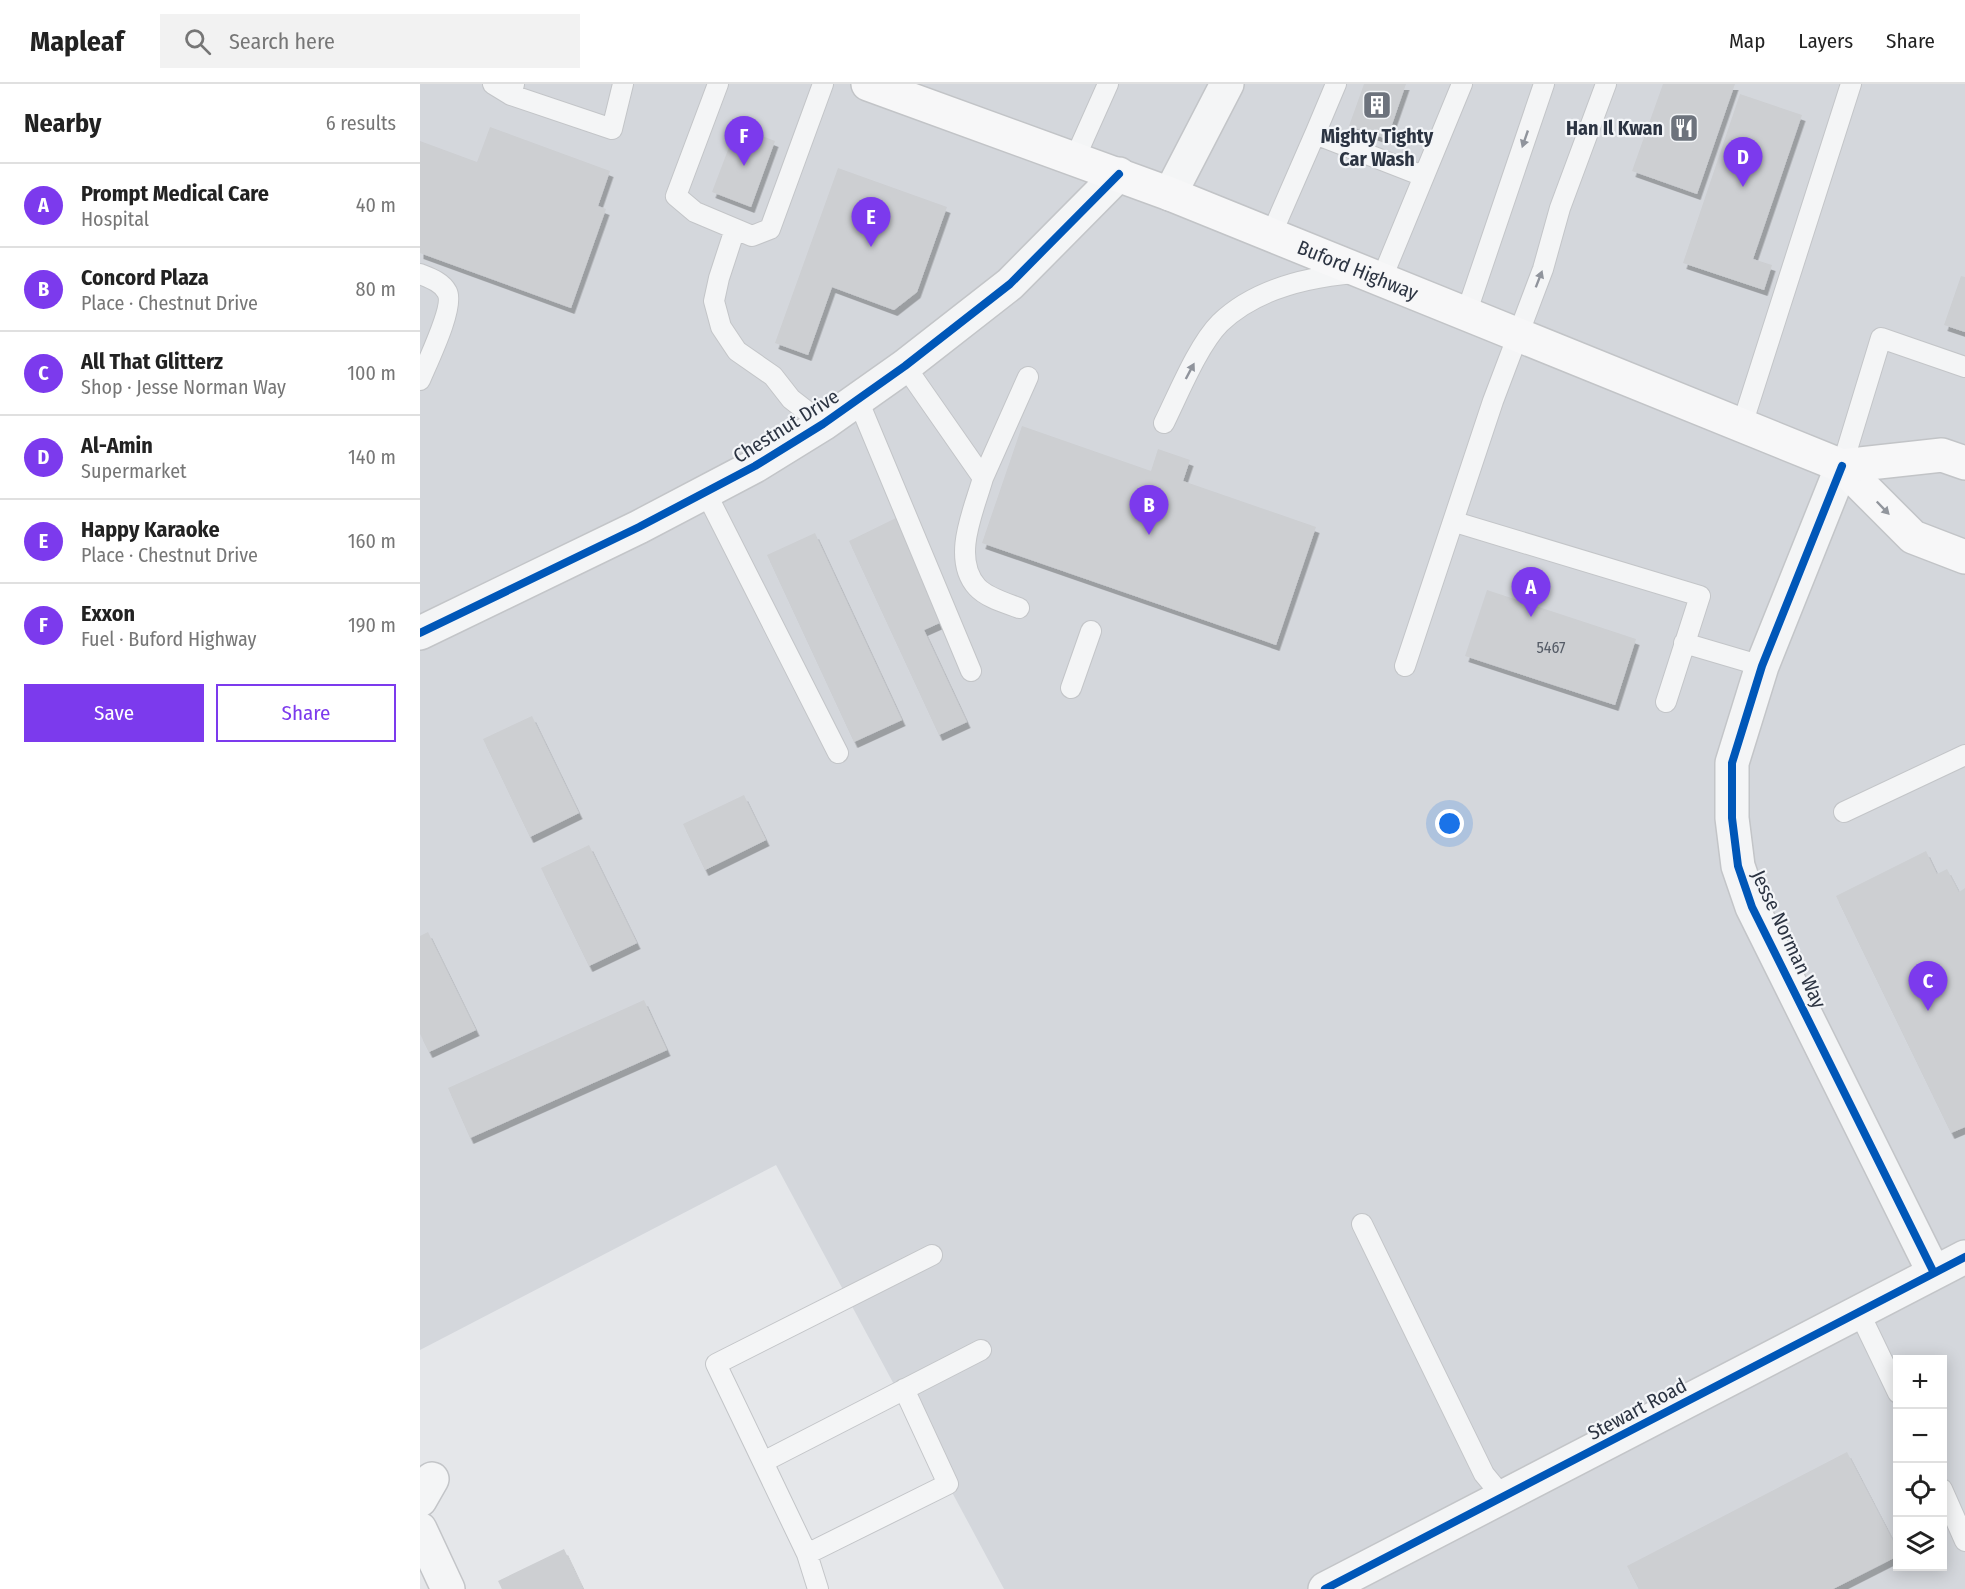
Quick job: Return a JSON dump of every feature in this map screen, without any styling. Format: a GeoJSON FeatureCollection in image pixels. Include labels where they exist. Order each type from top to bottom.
{"type":"FeatureCollection","features":[{"type":"Feature","properties":{"kind":"main road","name":"Buford Highway"},"geometry":{"type":"LineString","coordinates":[[868,84],[923,93],[1075,158],[1373,275],[1842,466],[1913,537],[1965,558]]}},
{"type":"Feature","properties":{"kind":"main road","name":"Buford Highway"},"geometry":{"type":"LineString","coordinates":[[1842,466],[1942,455],[1965,463]]}},
{"type":"Feature","properties":{"kind":"street"},"geometry":{"type":"LineString","coordinates":[[1170,194],[1227,84]]}},
{"type":"Feature","properties":{"kind":"street","name":"Chestnut Drive"},"geometry":{"type":"LineString","coordinates":[[420,633],[706,493],[823,424],[905,366],[1010,284],[1119,174]]}},
{"type":"Feature","properties":{"kind":"street","name":"Jesse Norman Way"},"geometry":{"type":"LineString","coordinates":[[1842,466],[1762,666],[1732,763],[1732,818],[1738,866],[1752,907],[1934,1273]]}},
{"type":"Feature","properties":{"kind":"street","name":"Stewart Road"},"geometry":{"type":"LineString","coordinates":[[1325,1589],[1965,1257]]}},
{"type":"Feature","properties":{"kind":"street"},"geometry":{"type":"LineString","coordinates":[[420,1529],[448,1589]]}},
{"type":"Feature","properties":{"kind":"lane"},"geometry":{"type":"LineString","coordinates":[[493,84],[512,89],[612,129],[623,84]]}},
{"type":"Feature","properties":{"kind":"lane"},"geometry":{"type":"LineString","coordinates":[[718,84],[676,196],[695,212],[752,236],[770,229],[823,84]]}},
{"type":"Feature","properties":{"kind":"lane"},"geometry":{"type":"LineString","coordinates":[[1075,158],[1108,84]]}},
{"type":"Feature","properties":{"kind":"lane"},"geometry":{"type":"LineString","coordinates":[[1271,235],[1336,84]]}},
{"type":"Feature","properties":{"kind":"lane"},"geometry":{"type":"LineString","coordinates":[[1164,423],[1192,366],[1218,325],[1245,304],[1274,289],[1334,275],[1373,275],[1423,176],[1462,84]]}},
{"type":"Feature","properties":{"kind":"lane"},"geometry":{"type":"LineString","coordinates":[[1466,314],[1544,84]]}},
{"type":"Feature","properties":{"kind":"lane"},"geometry":{"type":"LineString","coordinates":[[1405,666],[1494,401],[1543,269],[1560,208],[1606,84]]}},
{"type":"Feature","properties":{"kind":"lane"},"geometry":{"type":"LineString","coordinates":[[1742,425],[1851,84]]}},
{"type":"Feature","properties":{"kind":"lane"},"geometry":{"type":"LineString","coordinates":[[1315,134],[1423,176]]}},
{"type":"Feature","properties":{"kind":"lane"},"geometry":{"type":"LineString","coordinates":[[735,230],[718,278],[714,301],[722,327],[737,351],[772,375],[791,399],[823,424]]}},
{"type":"Feature","properties":{"kind":"lane"},"geometry":{"type":"LineString","coordinates":[[420,274],[438,283],[448,292],[449,306],[420,380]]}},
{"type":"Feature","properties":{"kind":"lane"},"geometry":{"type":"LineString","coordinates":[[1842,466],[1881,338],[1965,367]]}},
{"type":"Feature","properties":{"kind":"lane"},"geometry":{"type":"LineString","coordinates":[[905,366],[983,478]]}},
{"type":"Feature","properties":{"kind":"lane"},"geometry":{"type":"LineString","coordinates":[[1019,608],[997,600],[977,588],[966,569],[966,541],[983,478],[1028,377]]}},
{"type":"Feature","properties":{"kind":"lane"},"geometry":{"type":"LineString","coordinates":[[858,400],[971,670]]}},
{"type":"Feature","properties":{"kind":"lane"},"geometry":{"type":"LineString","coordinates":[[706,493],[838,753]]}},
{"type":"Feature","properties":{"kind":"lane"},"geometry":{"type":"LineString","coordinates":[[1455,522],[1700,596],[1666,702]]}},
{"type":"Feature","properties":{"kind":"lane"},"geometry":{"type":"LineString","coordinates":[[1071,688],[1091,631]]}},
{"type":"Feature","properties":{"kind":"lane"},"geometry":{"type":"LineString","coordinates":[[1684,643],[1762,666]]}},
{"type":"Feature","properties":{"kind":"lane"},"geometry":{"type":"LineString","coordinates":[[1844,812],[1965,755]]}},
{"type":"Feature","properties":{"kind":"lane"},"geometry":{"type":"LineString","coordinates":[[1362,1224],[1484,1474],[1503,1497]]}},
{"type":"Feature","properties":{"kind":"lane"},"geometry":{"type":"LineString","coordinates":[[818,1589],[807,1554],[716,1364],[932,1255]]}},
{"type":"Feature","properties":{"kind":"lane"},"geometry":{"type":"LineString","coordinates":[[1859,1312],[1893,1383]]}},
{"type":"Feature","properties":{"kind":"lane"},"geometry":{"type":"LineString","coordinates":[[763,1462],[981,1350]]}},
{"type":"Feature","properties":{"kind":"lane"},"geometry":{"type":"LineString","coordinates":[[807,1554],[948,1484],[904,1389]]}},
{"type":"Feature","properties":{"kind":"lane"},"geometry":{"type":"LineString","coordinates":[[1947,1500],[1965,1541]]}},
{"type":"Feature","properties":{"kind":"shaded area"},"geometry":{"type":"Polygon","coordinates":[[[420,84],[1965,84],[1965,1589],[1004,1589],[776,1165],[420,1350],[420,84]]]}},
{"type":"Feature","properties":{"kind":"building","name":"Mighty Tighty Car Wash"},"geometry":{"type":"Polygon","coordinates":[[[1364,84],[1406,84],[1387,139],[1349,126],[1364,84]]]}},
{"type":"Feature","properties":{"kind":"building","name":"Han Il Kwan"},"geometry":{"type":"Polygon","coordinates":[[[1663,84],[1735,84],[1697,194],[1632,171],[1663,84]]]}},
{"type":"Feature","properties":{"kind":"building"},"geometry":{"type":"Polygon","coordinates":[[[1740,94],[1802,115],[1753,259],[1772,265],[1764,290],[1683,263],[1740,94]]]}},
{"type":"Feature","properties":{"kind":"building"},"geometry":{"type":"Polygon","coordinates":[[[737,126],[775,141],[751,207],[712,192],[737,126]]]}},
{"type":"Feature","properties":{"kind":"building"},"geometry":{"type":"Polygon","coordinates":[[[490,127],[610,171],[598,206],[606,209],[571,308],[420,253],[420,141],[477,162],[490,127]]]}},
{"type":"Feature","properties":{"kind":"building"},"geometry":{"type":"Polygon","coordinates":[[[838,168],[947,207],[917,292],[894,310],[832,287],[808,355],[775,343],[838,168]]]}},
{"type":"Feature","properties":{"kind":"building"},"geometry":{"type":"Polygon","coordinates":[[[1961,276],[1965,277],[1965,332],[1944,325],[1961,276]]]}},
{"type":"Feature","properties":{"kind":"building"},"geometry":{"type":"Polygon","coordinates":[[[1022,426],[1151,471],[1158,449],[1190,460],[1183,481],[1316,527],[1276,645],[982,543],[1022,426]]]}},
{"type":"Feature","properties":{"kind":"building"},"geometry":{"type":"Polygon","coordinates":[[[896,518],[944,621],[924,630],[967,722],[939,735],[849,541],[896,518]]]}},
{"type":"Feature","properties":{"kind":"building"},"geometry":{"type":"Polygon","coordinates":[[[815,533],[902,720],[854,742],[767,555],[815,533]]]}},
{"type":"Feature","properties":{"kind":"building"},"geometry":{"type":"Polygon","coordinates":[[[1487,590],[1636,639],[1615,705],[1465,656],[1487,590]]]}},
{"type":"Feature","properties":{"kind":"building"},"geometry":{"type":"Polygon","coordinates":[[[532,716],[579,813],[530,837],[483,739],[532,716]]]}},
{"type":"Feature","properties":{"kind":"building"},"geometry":{"type":"Polygon","coordinates":[[[744,795],[766,840],[705,870],[683,824],[744,795]]]}},
{"type":"Feature","properties":{"kind":"building"},"geometry":{"type":"Polygon","coordinates":[[[589,845],[637,943],[589,966],[541,868],[589,845]]]}},
{"type":"Feature","properties":{"kind":"building"},"geometry":{"type":"Polygon","coordinates":[[[1926,851],[1937,874],[1947,869],[1959,892],[1965,888],[1965,1127],[1951,1133],[1836,896],[1926,851]]]}},
{"type":"Feature","properties":{"kind":"building"},"geometry":{"type":"Polygon","coordinates":[[[428,932],[476,1030],[429,1052],[420,1034],[420,936],[428,932]]]}},
{"type":"Feature","properties":{"kind":"building"},"geometry":{"type":"Polygon","coordinates":[[[644,1000],[667,1050],[470,1138],[448,1088],[644,1000]]]}},
{"type":"Feature","properties":{"kind":"building"},"geometry":{"type":"Polygon","coordinates":[[[1847,1452],[1893,1540],[1893,1559],[1833,1589],[1639,1589],[1627,1566],[1847,1452]]]}},
{"type":"Feature","properties":{"kind":"building"},"geometry":{"type":"Polygon","coordinates":[[[564,1549],[583,1589],[502,1589],[498,1581],[564,1549]]]}},
{"type":"Feature","properties":{"kind":"cycle path"},"geometry":{"type":"LineString","coordinates":[[420,633],[639,527],[755,466],[823,424],[905,366],[1010,284],[1119,174]]}},
{"type":"Feature","properties":{"kind":"cycle path"},"geometry":{"type":"LineString","coordinates":[[1842,466],[1762,666],[1732,763],[1732,818],[1738,866],[1752,907],[1934,1273]]}},
{"type":"Feature","properties":{"kind":"cycle path"},"geometry":{"type":"LineString","coordinates":[[1325,1589],[1965,1257]]}},
{"type":"Feature","properties":{"kind":"place","name":"Mighty Tighty Car Wash"},"geometry":{"type":"Point","coordinates":[1377,105]}},
{"type":"Feature","properties":{"kind":"place","name":"Han Il Kwan"},"geometry":{"type":"Point","coordinates":[1684,128]}},
{"type":"Feature","properties":{"kind":"place","name":"Exxon"},"geometry":{"type":"Point","coordinates":[744,166]}},
{"type":"Feature","properties":{"kind":"place","name":"Al-Amin"},"geometry":{"type":"Point","coordinates":[1743,187]}},
{"type":"Feature","properties":{"kind":"place","name":"Happy Karaoke"},"geometry":{"type":"Point","coordinates":[871,247]}},
{"type":"Feature","properties":{"kind":"place","name":"Concord Plaza"},"geometry":{"type":"Point","coordinates":[1149,535]}},
{"type":"Feature","properties":{"kind":"place","name":"Prompt Medical Care"},"geometry":{"type":"Point","coordinates":[1531,617]}},
{"type":"Feature","properties":{"kind":"place","name":"All That Glitterz"},"geometry":{"type":"Point","coordinates":[1928,1011]}}]}
